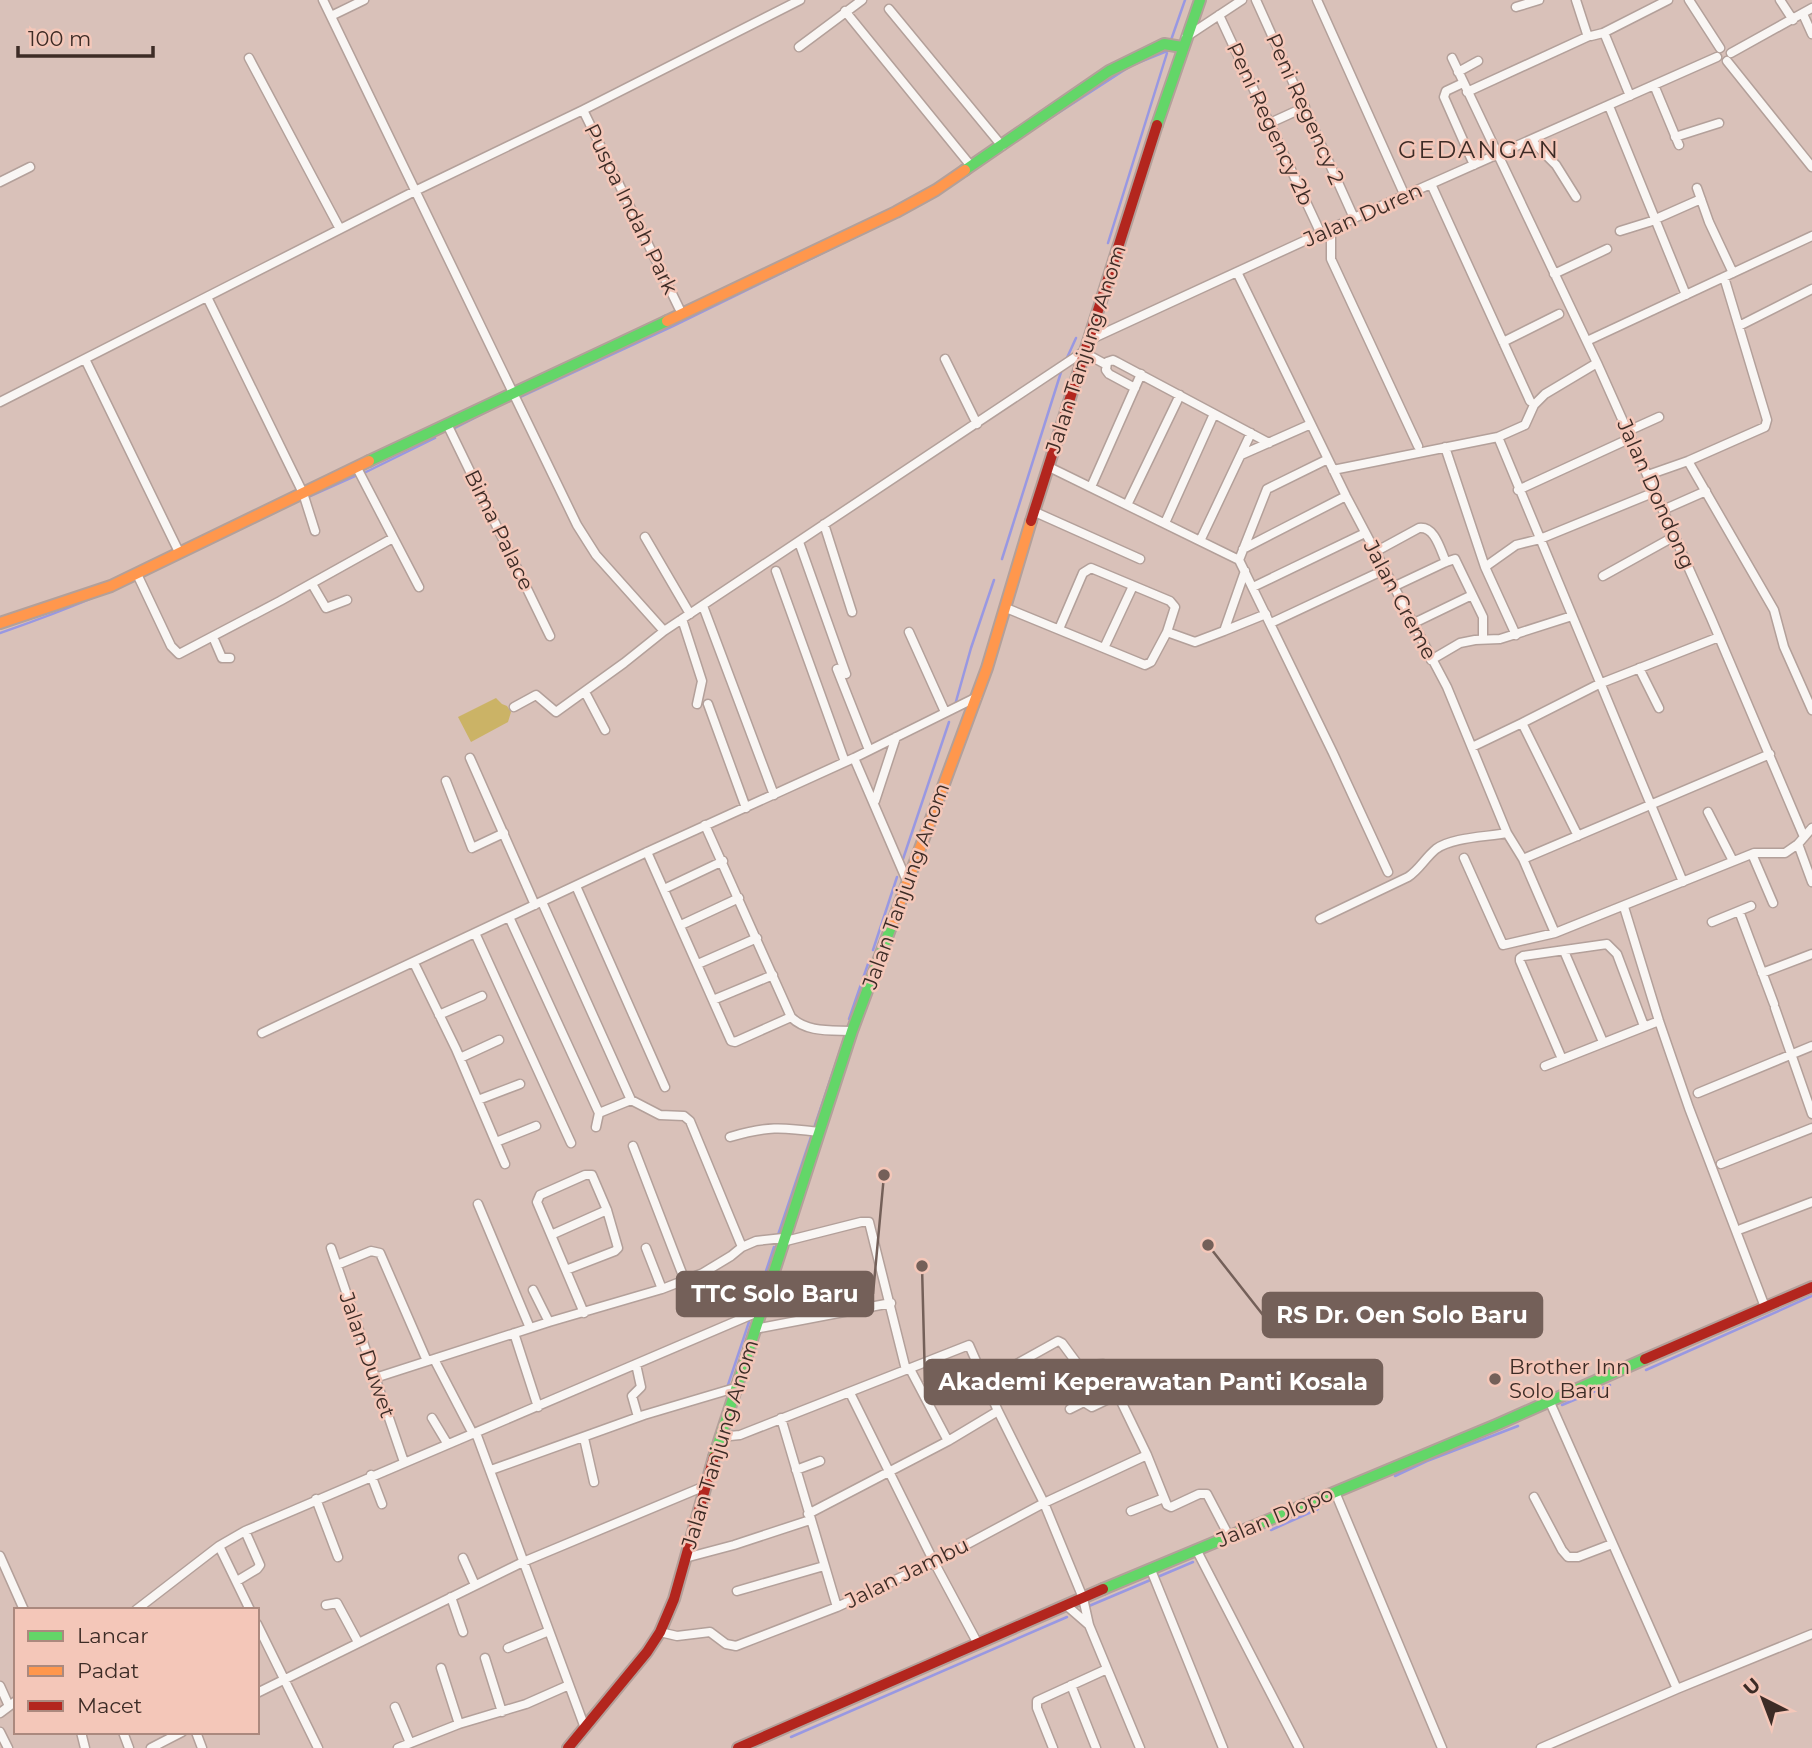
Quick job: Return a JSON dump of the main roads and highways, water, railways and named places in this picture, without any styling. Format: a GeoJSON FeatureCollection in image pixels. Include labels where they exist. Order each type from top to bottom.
{"type":"FeatureCollection","features":[{"type":"Feature","properties":{"kind":"waterway"},"geometry":{"type":"LineString","coordinates":[[1170,43],[1185,0]]}},
{"type":"Feature","properties":{"kind":"waterway"},"geometry":{"type":"LineString","coordinates":[[1135,64],[1167,51]]}},
{"type":"Feature","properties":{"kind":"waterway"},"geometry":{"type":"LineString","coordinates":[[1108,243],[1167,53]]}},
{"type":"Feature","properties":{"kind":"waterway"},"geometry":{"type":"LineString","coordinates":[[1035,128],[1129,67]]}},
{"type":"Feature","properties":{"kind":"waterway"},"geometry":{"type":"LineString","coordinates":[[520,397],[878,226]]}},
{"type":"Feature","properties":{"kind":"waterway"},"geometry":{"type":"LineString","coordinates":[[1066,360],[1076,338]]}},
{"type":"Feature","properties":{"kind":"waterway"},"geometry":{"type":"LineString","coordinates":[[1002,559],[1062,369]]}},
{"type":"Feature","properties":{"kind":"waterway"},"geometry":{"type":"LineString","coordinates":[[455,428],[492,409]]}},
{"type":"Feature","properties":{"kind":"waterway"},"geometry":{"type":"LineString","coordinates":[[366,472],[435,438]]}},
{"type":"Feature","properties":{"kind":"waterway"},"geometry":{"type":"LineString","coordinates":[[308,497],[355,476]]}},
{"type":"Feature","properties":{"kind":"waterway"},"geometry":{"type":"LineString","coordinates":[[0,633],[102,594],[201,547]]}},
{"type":"Feature","properties":{"kind":"waterway"},"geometry":{"type":"LineString","coordinates":[[955,705],[994,580]]}},
{"type":"Feature","properties":{"kind":"waterway"},"geometry":{"type":"LineString","coordinates":[[903,859],[949,722]]}},
{"type":"Feature","properties":{"kind":"waterway"},"geometry":{"type":"LineString","coordinates":[[873,950],[897,877]]}},
{"type":"Feature","properties":{"kind":"waterway"},"geometry":{"type":"LineString","coordinates":[[849,1019],[869,961]]}},
{"type":"Feature","properties":{"kind":"waterway"},"geometry":{"type":"LineString","coordinates":[[778,1235],[846,1033]]}},
{"type":"Feature","properties":{"kind":"waterway"},"geometry":{"type":"LineString","coordinates":[[753,1310],[774,1247]]}},
{"type":"Feature","properties":{"kind":"waterway"},"geometry":{"type":"LineString","coordinates":[[1646,1370],[1812,1296]]}},
{"type":"Feature","properties":{"kind":"waterway"},"geometry":{"type":"LineString","coordinates":[[728,1385],[749,1322]]}},
{"type":"Feature","properties":{"kind":"waterway"},"geometry":{"type":"LineString","coordinates":[[1562,1405],[1610,1385]]}},
{"type":"Feature","properties":{"kind":"waterway"},"geometry":{"type":"LineString","coordinates":[[1395,1476],[1518,1426]]}},
{"type":"Feature","properties":{"kind":"waterway"},"geometry":{"type":"LineString","coordinates":[[1271,1530],[1318,1509]]}},
{"type":"Feature","properties":{"kind":"waterway"},"geometry":{"type":"LineString","coordinates":[[1089,1606],[1193,1562]]}},
{"type":"Feature","properties":{"kind":"waterway"},"geometry":{"type":"LineString","coordinates":[[791,1737],[1067,1617]]}},
{"type":"Feature","properties":{"kind":"place","name":"TTC Solo Baru"},"geometry":{"type":"Point","coordinates":[884,1175]}},
{"type":"Feature","properties":{"kind":"place","name":"RS Dr. Oen Solo Baru"},"geometry":{"type":"Point","coordinates":[1208,1245]}},
{"type":"Feature","properties":{"kind":"place","name":"Akademi Keperawatan Panti Kosala"},"geometry":{"type":"Point","coordinates":[922,1266]}},
{"type":"Feature","properties":{"kind":"place","name":"Brother Inn Solo Baru"},"geometry":{"type":"Point","coordinates":[1495,1379]}},
{"type":"Feature","properties":{"kind":"district","name":"GEDANGAN"},"geometry":{"type":"Point","coordinates":[1479,150]}}]}
